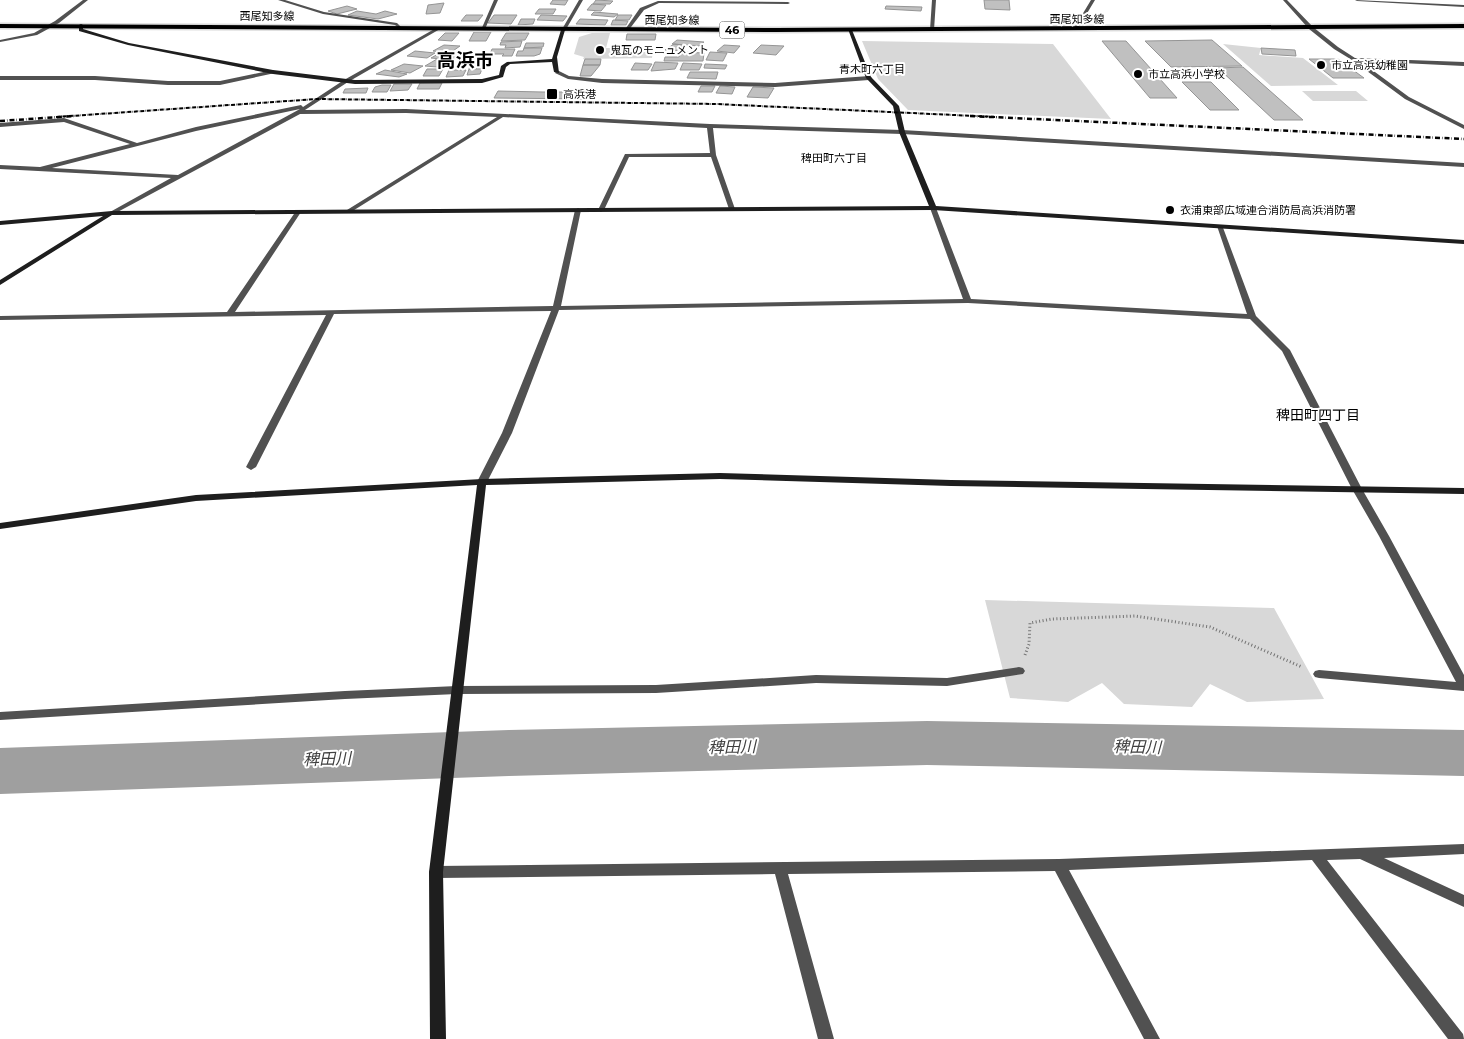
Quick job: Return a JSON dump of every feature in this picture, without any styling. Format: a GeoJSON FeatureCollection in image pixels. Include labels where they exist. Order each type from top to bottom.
{"type":"FeatureCollection","features":[{"type":"Feature","properties":{"kind":"main road","name":"西尾知多線"},"geometry":{"type":"LineString","coordinates":[[0,26],[399,27],[563,30],[932,30],[1464,26]]}},
{"type":"Feature","properties":{"kind":"street"},"geometry":{"type":"LineString","coordinates":[[0,41],[35,34],[51,26],[86,0]]}},
{"type":"Feature","properties":{"kind":"street"},"geometry":{"type":"LineString","coordinates":[[280,0],[304,9],[397,24],[399,27]]}},
{"type":"Feature","properties":{"kind":"street"},"geometry":{"type":"LineString","coordinates":[[483,29],[496,0]]}},
{"type":"Feature","properties":{"kind":"street"},"geometry":{"type":"LineString","coordinates":[[581,0],[563,30],[554,60],[557,72],[568,77],[602,81],[775,85],[869,78]]}},
{"type":"Feature","properties":{"kind":"street"},"geometry":{"type":"LineString","coordinates":[[626,30],[642,9],[649,4],[700,0],[788,3]]}},
{"type":"Feature","properties":{"kind":"street"},"geometry":{"type":"LineString","coordinates":[[932,30],[934,0]]}},
{"type":"Feature","properties":{"kind":"street"},"geometry":{"type":"LineString","coordinates":[[1075,29],[1093,0]]}},
{"type":"Feature","properties":{"kind":"street"},"geometry":{"type":"LineString","coordinates":[[1285,0],[1311,28],[1407,98],[1464,126]]}},
{"type":"Feature","properties":{"kind":"street"},"geometry":{"type":"LineString","coordinates":[[1357,0],[1464,6]]}},
{"type":"Feature","properties":{"kind":"street"},"geometry":{"type":"LineString","coordinates":[[81,25],[81,30],[128,44],[273,72],[346,81],[482,81],[501,76],[504,66],[509,63],[554,60]]}},
{"type":"Feature","properties":{"kind":"street"},"geometry":{"type":"LineString","coordinates":[[0,283],[112,214],[299,112],[305,106],[346,81],[438,28]]}},
{"type":"Feature","properties":{"kind":"street"},"geometry":{"type":"LineString","coordinates":[[850,30],[869,78],[896,106],[902,132],[968,301]]}},
{"type":"Feature","properties":{"kind":"street"},"geometry":{"type":"LineString","coordinates":[[1354,59],[1464,64]]}},
{"type":"Feature","properties":{"kind":"street"},"geometry":{"type":"LineString","coordinates":[[0,78],[95,78],[220,83],[273,72]]}},
{"type":"Feature","properties":{"kind":"street"},"geometry":{"type":"LineString","coordinates":[[42,169],[196,129],[305,106]]}},
{"type":"Feature","properties":{"kind":"street"},"geometry":{"type":"LineString","coordinates":[[299,112],[406,111],[710,126],[902,132],[1464,165]]}},
{"type":"Feature","properties":{"kind":"street"},"geometry":{"type":"LineString","coordinates":[[349,211],[501,117]]}},
{"type":"Feature","properties":{"kind":"street"},"geometry":{"type":"LineString","coordinates":[[0,125],[64,120],[136,144]]}},
{"type":"Feature","properties":{"kind":"street"},"geometry":{"type":"LineString","coordinates":[[710,126],[713,155],[732,209]]}},
{"type":"Feature","properties":{"kind":"street"},"geometry":{"type":"LineString","coordinates":[[601,210],[627,155],[713,155]]}},
{"type":"Feature","properties":{"kind":"street"},"geometry":{"type":"LineString","coordinates":[[0,167],[179,177]]}},
{"type":"Feature","properties":{"kind":"street"},"geometry":{"type":"LineString","coordinates":[[0,224],[112,214],[933,208],[1464,242]]}},
{"type":"Feature","properties":{"kind":"street"},"geometry":{"type":"LineString","coordinates":[[438,1039],[436,872],[482,482],[508,433],[556,309],[578,210]]}},
{"type":"Feature","properties":{"kind":"street"},"geometry":{"type":"LineString","coordinates":[[230,313],[298,212]]}},
{"type":"Feature","properties":{"kind":"street"},"geometry":{"type":"LineString","coordinates":[[1220,226],[1252,317],[1286,350],[1356,489],[1384,536],[1464,686]]}},
{"type":"Feature","properties":{"kind":"street"},"geometry":{"type":"LineString","coordinates":[[0,318],[968,301],[1252,317]]}},
{"type":"Feature","properties":{"kind":"street"},"geometry":{"type":"LineString","coordinates":[[251,467],[331,312]]}},
{"type":"Feature","properties":{"kind":"street"},"geometry":{"type":"LineString","coordinates":[[0,526],[196,498],[482,482],[720,476],[951,483],[1464,491]]}},
{"type":"Feature","properties":{"kind":"street"},"geometry":{"type":"LineString","coordinates":[[0,716],[457,690],[656,689],[816,679],[947,682],[1019,672]]}},
{"type":"Feature","properties":{"kind":"street"},"geometry":{"type":"LineString","coordinates":[[1318,674],[1464,686]]}},
{"type":"Feature","properties":{"kind":"street"},"geometry":{"type":"LineString","coordinates":[[436,872],[1059,865],[1464,849]]}},
{"type":"Feature","properties":{"kind":"street"},"geometry":{"type":"LineString","coordinates":[[1358,852],[1464,901]]}},
{"type":"Feature","properties":{"kind":"street"},"geometry":{"type":"LineString","coordinates":[[1315,854],[1457,1039]]}},
{"type":"Feature","properties":{"kind":"street"},"geometry":{"type":"LineString","coordinates":[[1059,865],[1152,1039]]}},
{"type":"Feature","properties":{"kind":"street"},"geometry":{"type":"LineString","coordinates":[[780,868],[826,1039]]}},
{"type":"Feature","properties":{"kind":"path"},"geometry":{"type":"LineString","coordinates":[[1019,672],[1029,644],[1030,624],[1052,619],[1136,616],[1210,627],[1318,674]]}},
{"type":"Feature","properties":{"kind":"shaded area"},"geometry":{"type":"Polygon","coordinates":[[[592,33],[610,33],[606,48],[653,48],[652,58],[583,59],[584,57],[574,54],[579,37],[592,33]]]}},
{"type":"Feature","properties":{"kind":"shaded area"},"geometry":{"type":"Polygon","coordinates":[[[862,41],[1053,44],[1111,119],[908,110],[878,79],[862,41]]]}},
{"type":"Feature","properties":{"kind":"shaded area"},"geometry":{"type":"Polygon","coordinates":[[[1223,44],[1261,48],[1259,55],[1303,58],[1338,85],[1271,86],[1223,44]]]}},
{"type":"Feature","properties":{"kind":"shaded area"},"geometry":{"type":"Polygon","coordinates":[[[1302,91],[1356,91],[1368,101],[1313,101],[1302,91]]]}},
{"type":"Feature","properties":{"kind":"shaded area"},"geometry":{"type":"Polygon","coordinates":[[[985,600],[1274,608],[1324,699],[1247,702],[1210,684],[1192,707],[1124,704],[1102,683],[1068,702],[1010,698],[985,600]]]}},
{"type":"Feature","properties":{"kind":"building"},"geometry":{"type":"Polygon","coordinates":[[[553,0],[568,0],[565,5],[550,4],[553,0]]]}},
{"type":"Feature","properties":{"kind":"building"},"geometry":{"type":"Polygon","coordinates":[[[596,0],[613,1],[610,4],[593,4],[596,0]]]}},
{"type":"Feature","properties":{"kind":"building"},"geometry":{"type":"Polygon","coordinates":[[[984,0],[1009,0],[1010,10],[985,9],[984,0]]]}},
{"type":"Feature","properties":{"kind":"building"},"geometry":{"type":"Polygon","coordinates":[[[444,3],[440,13],[426,14],[428,5],[444,3]]]}},
{"type":"Feature","properties":{"kind":"building"},"geometry":{"type":"Polygon","coordinates":[[[592,4],[606,5],[601,11],[587,10],[592,4]]]}},
{"type":"Feature","properties":{"kind":"building"},"geometry":{"type":"Polygon","coordinates":[[[347,6],[357,9],[337,14],[328,11],[347,6]]]}},
{"type":"Feature","properties":{"kind":"building"},"geometry":{"type":"Polygon","coordinates":[[[886,6],[922,7],[921,11],[885,9],[886,6]]]}},
{"type":"Feature","properties":{"kind":"building"},"geometry":{"type":"Polygon","coordinates":[[[539,9],[556,9],[553,14],[535,14],[539,9]]]}},
{"type":"Feature","properties":{"kind":"building"},"geometry":{"type":"Polygon","coordinates":[[[357,11],[376,14],[385,11],[397,14],[378,19],[348,15],[357,11]]]}},
{"type":"Feature","properties":{"kind":"building"},"geometry":{"type":"Polygon","coordinates":[[[594,12],[618,14],[614,17],[591,15],[594,12]]]}},
{"type":"Feature","properties":{"kind":"building"},"geometry":{"type":"Polygon","coordinates":[[[466,15],[483,15],[478,21],[461,21],[466,15]]]}},
{"type":"Feature","properties":{"kind":"building"},"geometry":{"type":"Polygon","coordinates":[[[494,15],[517,15],[511,24],[488,23],[494,15]]]}},
{"type":"Feature","properties":{"kind":"building"},"geometry":{"type":"Polygon","coordinates":[[[541,15],[567,16],[563,21],[537,20],[541,15]]]}},
{"type":"Feature","properties":{"kind":"building"},"geometry":{"type":"Polygon","coordinates":[[[618,15],[632,15],[629,20],[615,20],[618,15]]]}},
{"type":"Feature","properties":{"kind":"building"},"geometry":{"type":"Polygon","coordinates":[[[521,19],[535,19],[533,24],[518,25],[521,19]]]}},
{"type":"Feature","properties":{"kind":"building"},"geometry":{"type":"Polygon","coordinates":[[[580,19],[608,20],[605,25],[576,24],[580,19]]]}},
{"type":"Feature","properties":{"kind":"building"},"geometry":{"type":"Polygon","coordinates":[[[613,20],[628,21],[626,25],[611,25],[613,20]]]}},
{"type":"Feature","properties":{"kind":"building"},"geometry":{"type":"Polygon","coordinates":[[[474,32],[491,32],[486,41],[469,41],[474,32]]]}},
{"type":"Feature","properties":{"kind":"building"},"geometry":{"type":"Polygon","coordinates":[[[445,33],[459,33],[452,41],[438,40],[445,33]]]}},
{"type":"Feature","properties":{"kind":"building"},"geometry":{"type":"Polygon","coordinates":[[[506,33],[529,33],[525,40],[501,41],[506,33]]]}},
{"type":"Feature","properties":{"kind":"building"},"geometry":{"type":"Polygon","coordinates":[[[627,34],[656,34],[655,40],[626,40],[627,34]]]}},
{"type":"Feature","properties":{"kind":"building"},"geometry":{"type":"Polygon","coordinates":[[[677,40],[704,42],[699,46],[672,44],[677,40]]]}},
{"type":"Feature","properties":{"kind":"building"},"geometry":{"type":"Polygon","coordinates":[[[1212,40],[1242,66],[1171,67],[1145,41],[1212,40]]]}},
{"type":"Feature","properties":{"kind":"building"},"geometry":{"type":"Polygon","coordinates":[[[522,41],[520,47],[505,48],[506,45],[500,45],[501,42],[522,41]]]}},
{"type":"Feature","properties":{"kind":"building"},"geometry":{"type":"Polygon","coordinates":[[[1102,41],[1126,41],[1177,98],[1150,98],[1102,41]]]}},
{"type":"Feature","properties":{"kind":"building"},"geometry":{"type":"Polygon","coordinates":[[[526,43],[544,43],[543,47],[524,48],[526,43]]]}},
{"type":"Feature","properties":{"kind":"building"},"geometry":{"type":"Polygon","coordinates":[[[674,44],[684,45],[676,51],[665,50],[674,44]]]}},
{"type":"Feature","properties":{"kind":"building"},"geometry":{"type":"Polygon","coordinates":[[[444,45],[460,46],[450,53],[433,51],[444,45]]]}},
{"type":"Feature","properties":{"kind":"building"},"geometry":{"type":"Polygon","coordinates":[[[724,45],[740,46],[734,53],[717,51],[724,45]]]}},
{"type":"Feature","properties":{"kind":"building"},"geometry":{"type":"Polygon","coordinates":[[[761,45],[784,46],[776,55],[753,53],[761,45]]]}},
{"type":"Feature","properties":{"kind":"building"},"geometry":{"type":"Polygon","coordinates":[[[524,48],[542,48],[540,54],[534,56],[516,56],[518,51],[523,51],[524,48]]]}},
{"type":"Feature","properties":{"kind":"building"},"geometry":{"type":"Polygon","coordinates":[[[1261,48],[1295,50],[1296,56],[1262,54],[1261,48]]]}},
{"type":"Feature","properties":{"kind":"building"},"geometry":{"type":"Polygon","coordinates":[[[492,49],[515,49],[512,56],[502,56],[504,54],[490,54],[492,49]]]}},
{"type":"Feature","properties":{"kind":"building"},"geometry":{"type":"Polygon","coordinates":[[[415,51],[435,53],[427,58],[407,56],[415,51]]]}},
{"type":"Feature","properties":{"kind":"building"},"geometry":{"type":"Polygon","coordinates":[[[680,52],[704,53],[703,61],[664,61],[665,57],[679,57],[680,52]]]}},
{"type":"Feature","properties":{"kind":"building"},"geometry":{"type":"Polygon","coordinates":[[[710,52],[727,53],[723,61],[706,60],[710,52]]]}},
{"type":"Feature","properties":{"kind":"building"},"geometry":{"type":"Polygon","coordinates":[[[440,53],[460,55],[451,60],[431,58],[440,53]]]}},
{"type":"Feature","properties":{"kind":"building"},"geometry":{"type":"Polygon","coordinates":[[[437,59],[449,60],[437,67],[425,66],[437,59]]]}},
{"type":"Feature","properties":{"kind":"building"},"geometry":{"type":"Polygon","coordinates":[[[585,59],[601,59],[600,65],[583,65],[585,59]]]}},
{"type":"Feature","properties":{"kind":"building"},"geometry":{"type":"Polygon","coordinates":[[[1309,59],[1338,59],[1364,78],[1333,78],[1309,59]]]}},
{"type":"Feature","properties":{"kind":"building"},"geometry":{"type":"Polygon","coordinates":[[[465,61],[483,61],[481,68],[469,69],[470,65],[463,65],[465,61]]]}},
{"type":"Feature","properties":{"kind":"building"},"geometry":{"type":"Polygon","coordinates":[[[655,62],[678,63],[675,69],[651,71],[655,62]]]}},
{"type":"Feature","properties":{"kind":"building"},"geometry":{"type":"Polygon","coordinates":[[[635,63],[652,64],[648,70],[631,70],[635,63]]]}},
{"type":"Feature","properties":{"kind":"building"},"geometry":{"type":"Polygon","coordinates":[[[683,63],[702,64],[699,70],[680,70],[683,63]]]}},
{"type":"Feature","properties":{"kind":"building"},"geometry":{"type":"Polygon","coordinates":[[[404,64],[423,66],[410,73],[391,70],[404,64]]]}},
{"type":"Feature","properties":{"kind":"building"},"geometry":{"type":"Polygon","coordinates":[[[705,64],[727,65],[725,69],[704,68],[705,64]]]}},
{"type":"Feature","properties":{"kind":"building"},"geometry":{"type":"Polygon","coordinates":[[[583,65],[600,65],[591,76],[580,76],[583,65]]]}},
{"type":"Feature","properties":{"kind":"building"},"geometry":{"type":"Polygon","coordinates":[[[1243,67],[1303,120],[1274,120],[1218,68],[1243,67]]]}},
{"type":"Feature","properties":{"kind":"building"},"geometry":{"type":"Polygon","coordinates":[[[427,69],[443,69],[439,76],[423,76],[427,69]]]}},
{"type":"Feature","properties":{"kind":"building"},"geometry":{"type":"Polygon","coordinates":[[[469,69],[482,69],[480,74],[467,75],[469,69]]]}},
{"type":"Feature","properties":{"kind":"building"},"geometry":{"type":"Polygon","coordinates":[[[385,70],[407,74],[399,77],[376,74],[385,70]]]}},
{"type":"Feature","properties":{"kind":"building"},"geometry":{"type":"Polygon","coordinates":[[[449,70],[466,70],[463,76],[446,77],[449,70]]]}},
{"type":"Feature","properties":{"kind":"building"},"geometry":{"type":"Polygon","coordinates":[[[690,72],[718,72],[716,79],[687,78],[690,72]]]}},
{"type":"Feature","properties":{"kind":"building"},"geometry":{"type":"Polygon","coordinates":[[[1182,82],[1211,82],[1239,110],[1210,110],[1182,82]]]}},
{"type":"Feature","properties":{"kind":"building"},"geometry":{"type":"Polygon","coordinates":[[[420,83],[442,83],[439,89],[417,89],[420,83]]]}},
{"type":"Feature","properties":{"kind":"building"},"geometry":{"type":"Polygon","coordinates":[[[394,84],[412,84],[408,90],[390,91],[394,84]]]}},
{"type":"Feature","properties":{"kind":"building"},"geometry":{"type":"Polygon","coordinates":[[[391,85],[387,92],[372,92],[375,87],[391,85]]]}},
{"type":"Feature","properties":{"kind":"building"},"geometry":{"type":"Polygon","coordinates":[[[701,86],[715,86],[712,92],[698,92],[701,86]]]}},
{"type":"Feature","properties":{"kind":"building"},"geometry":{"type":"Polygon","coordinates":[[[720,86],[735,87],[732,94],[716,93],[720,86]]]}},
{"type":"Feature","properties":{"kind":"building"},"geometry":{"type":"Polygon","coordinates":[[[753,87],[774,88],[768,98],[747,97],[753,87]]]}},
{"type":"Feature","properties":{"kind":"building"},"geometry":{"type":"Polygon","coordinates":[[[368,88],[366,93],[343,93],[345,89],[368,88]]]}},
{"type":"Feature","properties":{"kind":"building"},"geometry":{"type":"Polygon","coordinates":[[[498,91],[587,92],[585,99],[494,98],[498,91]]]}},
{"type":"Feature","properties":{"kind":"waterway","name":"稗田川"},"geometry":{"type":"LineString","coordinates":[[0,771],[509,753],[927,743],[1464,753]]}},
{"type":"Feature","properties":{"kind":"railway"},"geometry":{"type":"LineString","coordinates":[[56,117],[317,99],[716,104],[997,117]]}},
{"type":"Feature","properties":{"kind":"railway"},"geometry":{"type":"LineString","coordinates":[[0,121],[74,116]]}},
{"type":"Feature","properties":{"kind":"railway"},"geometry":{"type":"LineString","coordinates":[[970,116],[1464,139]]}},
{"type":"Feature","properties":{"kind":"place","name":"鬼瓦のモニュメント"},"geometry":{"type":"Point","coordinates":[600,50]}},
{"type":"Feature","properties":{"kind":"place","name":"市立高浜幼稚園"},"geometry":{"type":"Point","coordinates":[1321,65]}},
{"type":"Feature","properties":{"kind":"place","name":"市立高浜小学校"},"geometry":{"type":"Point","coordinates":[1138,74]}},
{"type":"Feature","properties":{"kind":"place","name":"高浜港"},"geometry":{"type":"Point","coordinates":[552,94]}},
{"type":"Feature","properties":{"kind":"place","name":"衣浦東部広域連合消防局高浜消防署"},"geometry":{"type":"Point","coordinates":[1170,210]}},
{"type":"Feature","properties":{"kind":"district","name":"高浜市"},"geometry":{"type":"Point","coordinates":[465,60]}},
{"type":"Feature","properties":{"kind":"district","name":"青木町六丁目"},"geometry":{"type":"Point","coordinates":[872,69]}},
{"type":"Feature","properties":{"kind":"district","name":"稗田町六丁目"},"geometry":{"type":"Point","coordinates":[834,158]}},
{"type":"Feature","properties":{"kind":"district","name":"稗田町四丁目"},"geometry":{"type":"Point","coordinates":[1318,415]}}]}
